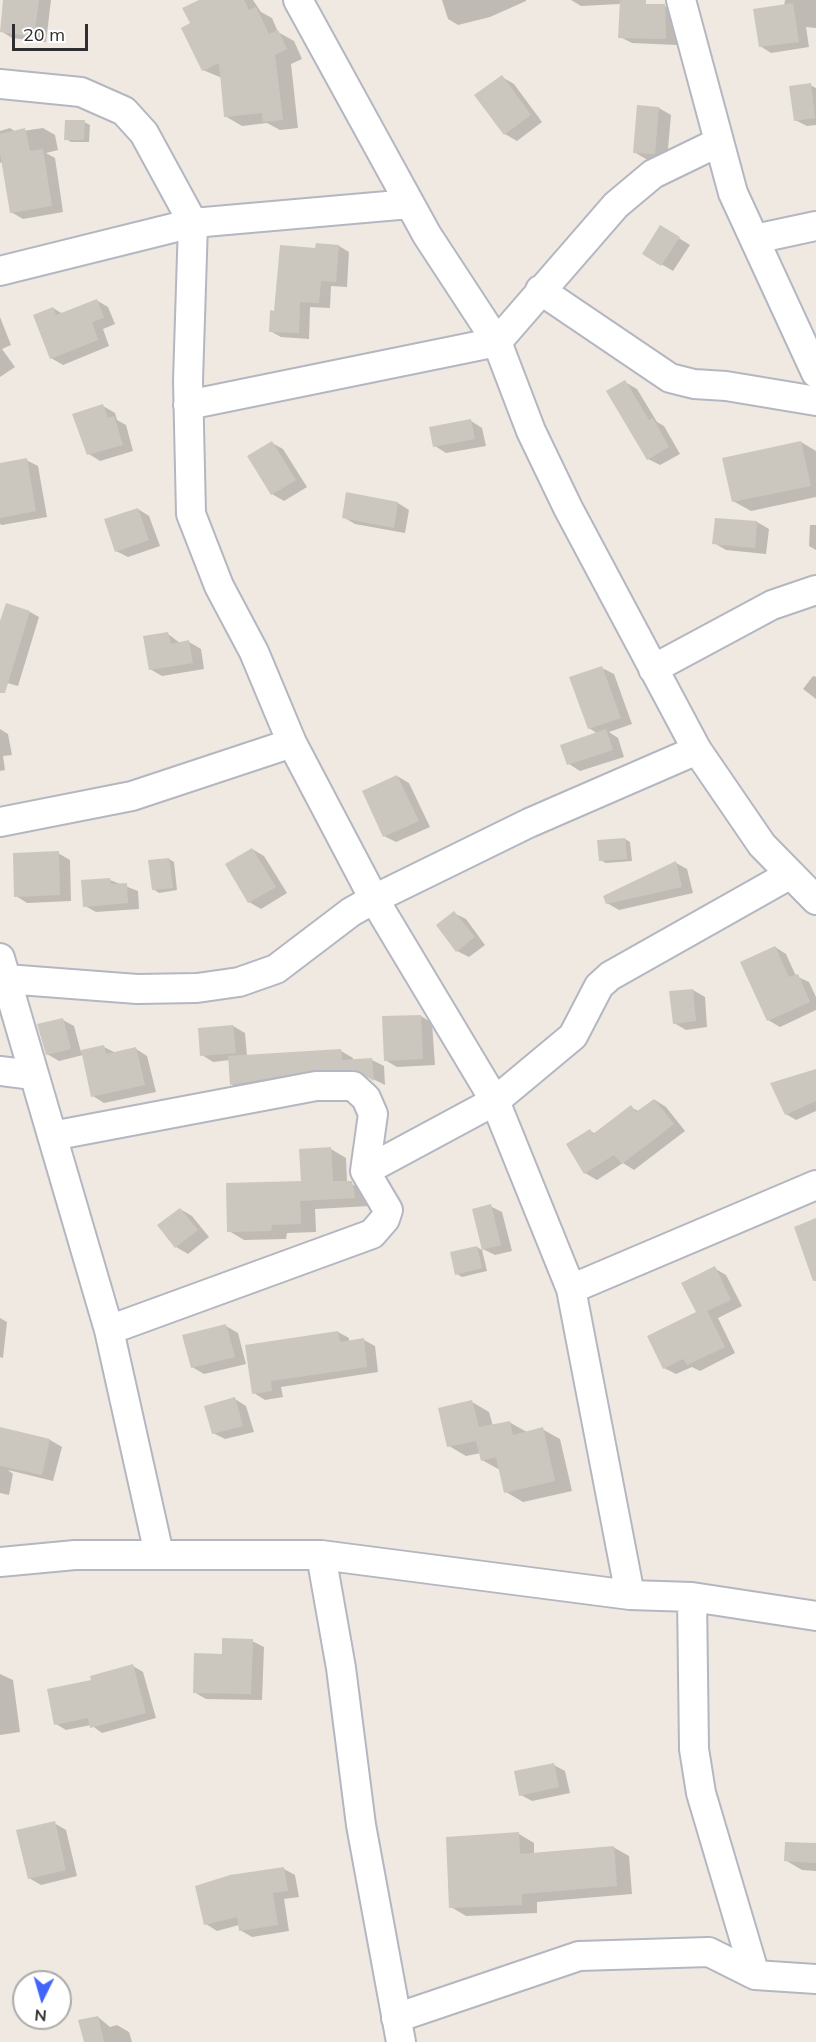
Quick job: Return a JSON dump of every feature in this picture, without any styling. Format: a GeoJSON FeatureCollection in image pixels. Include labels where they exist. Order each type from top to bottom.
{"type":"FeatureCollection","features":[{"type":"Feature","properties":{"kind":"street"},"geometry":{"type":"LineString","coordinates":[[298,0],[410,204],[497,342],[536,441],[697,750],[762,845],[816,900]]}},
{"type":"Feature","properties":{"kind":"street"},"geometry":{"type":"LineString","coordinates":[[681,0],[733,193],[816,373]]}},
{"type":"Feature","properties":{"kind":"street"},"geometry":{"type":"LineString","coordinates":[[0,84],[81,92],[124,111],[144,133],[193,223],[188,405],[191,514],[202,547],[254,652],[292,743],[374,899],[495,1101],[571,1289],[630,1594]]}},
{"type":"Feature","properties":{"kind":"street"},"geometry":{"type":"LineString","coordinates":[[188,405],[497,342],[616,205],[653,174],[719,142]]}},
{"type":"Feature","properties":{"kind":"street"},"geometry":{"type":"LineString","coordinates":[[0,271],[193,223],[410,204]]}},
{"type":"Feature","properties":{"kind":"street"},"geometry":{"type":"LineString","coordinates":[[755,239],[816,226]]}},
{"type":"Feature","properties":{"kind":"street"},"geometry":{"type":"LineString","coordinates":[[540,290],[670,378],[694,384],[726,386],[816,401]]}},
{"type":"Feature","properties":{"kind":"street"},"geometry":{"type":"LineString","coordinates":[[653,669],[772,605],[816,590]]}},
{"type":"Feature","properties":{"kind":"street"},"geometry":{"type":"LineString","coordinates":[[0,822],[132,796],[292,743]]}},
{"type":"Feature","properties":{"kind":"street"},"geometry":{"type":"LineString","coordinates":[[159,1554],[109,1330],[3,969],[137,989],[197,988],[239,982],[276,969],[351,912],[374,899],[529,823],[697,750]]}},
{"type":"Feature","properties":{"kind":"street"},"geometry":{"type":"LineString","coordinates":[[365,1171],[495,1101],[573,1036],[598,986],[610,976],[789,875]]}},
{"type":"Feature","properties":{"kind":"street"},"geometry":{"type":"LineString","coordinates":[[0,1071],[33,1075]]}},
{"type":"Feature","properties":{"kind":"street"},"geometry":{"type":"LineString","coordinates":[[52,1136],[316,1086],[353,1086],[366,1098],[373,1114],[365,1171],[388,1210],[385,1219],[372,1234],[109,1330]]}},
{"type":"Feature","properties":{"kind":"street"},"geometry":{"type":"LineString","coordinates":[[571,1289],[816,1185]]}},
{"type":"Feature","properties":{"kind":"street"},"geometry":{"type":"LineString","coordinates":[[0,1562],[75,1556],[129,1557],[159,1554],[321,1555],[630,1594],[692,1597],[816,1616]]}},
{"type":"Feature","properties":{"kind":"street"},"geometry":{"type":"LineString","coordinates":[[321,1555],[341,1668],[361,1825],[399,2030],[579,1956],[708,1952],[755,1975],[816,1979]]}},
{"type":"Feature","properties":{"kind":"street"},"geometry":{"type":"LineString","coordinates":[[692,1597],[694,1749],[700,1793],[755,1975]]}},
{"type":"Feature","properties":{"kind":"building"},"geometry":{"type":"Polygon","coordinates":[[[3,0],[39,0],[34,37],[0,32],[3,0]]]}},
{"type":"Feature","properties":{"kind":"building"},"geometry":{"type":"Polygon","coordinates":[[[199,0],[244,0],[249,10],[256,7],[269,34],[278,30],[287,49],[275,55],[283,120],[263,122],[262,113],[224,117],[219,63],[202,71],[181,28],[190,23],[182,8],[199,0]]]}},
{"type":"Feature","properties":{"kind":"building"},"geometry":{"type":"Polygon","coordinates":[[[620,0],[646,0],[646,4],[665,4],[666,39],[618,38],[620,0]]]}},
{"type":"Feature","properties":{"kind":"building"},"geometry":{"type":"Polygon","coordinates":[[[793,3],[799,42],[759,47],[753,9],[793,3]]]}},
{"type":"Feature","properties":{"kind":"building"},"geometry":{"type":"Polygon","coordinates":[[[502,75],[531,115],[504,135],[474,95],[502,75]]]}},
{"type":"Feature","properties":{"kind":"building"},"geometry":{"type":"Polygon","coordinates":[[[811,83],[815,118],[794,121],[789,86],[811,83]]]}},
{"type":"Feature","properties":{"kind":"building"},"geometry":{"type":"Polygon","coordinates":[[[637,105],[659,107],[655,154],[633,153],[637,105]]]}},
{"type":"Feature","properties":{"kind":"building"},"geometry":{"type":"Polygon","coordinates":[[[65,120],[85,120],[84,140],[64,140],[65,120]]]}},
{"type":"Feature","properties":{"kind":"building"},"geometry":{"type":"Polygon","coordinates":[[[25,128],[30,151],[43,149],[52,206],[10,213],[0,153],[0,134],[25,128]]]}},
{"type":"Feature","properties":{"kind":"building"},"geometry":{"type":"Polygon","coordinates":[[[660,225],[680,237],[661,266],[642,254],[660,225]]]}},
{"type":"Feature","properties":{"kind":"building"},"geometry":{"type":"Polygon","coordinates":[[[316,243],[339,245],[336,282],[321,281],[319,303],[300,302],[299,333],[269,332],[270,310],[274,311],[280,245],[315,248],[316,243]]]}},
{"type":"Feature","properties":{"kind":"building"},"geometry":{"type":"Polygon","coordinates":[[[97,299],[104,318],[92,322],[98,340],[50,359],[33,315],[53,307],[56,315],[97,299]]]}},
{"type":"Feature","properties":{"kind":"building"},"geometry":{"type":"Polygon","coordinates":[[[625,380],[649,420],[653,418],[669,447],[647,460],[606,391],[625,380]]]}},
{"type":"Feature","properties":{"kind":"building"},"geometry":{"type":"Polygon","coordinates":[[[103,404],[108,418],[114,416],[123,445],[87,455],[72,414],[103,404]]]}},
{"type":"Feature","properties":{"kind":"building"},"geometry":{"type":"Polygon","coordinates":[[[471,419],[475,439],[433,447],[429,427],[471,419]]]}},
{"type":"Feature","properties":{"kind":"building"},"geometry":{"type":"Polygon","coordinates":[[[272,441],[296,480],[271,495],[247,456],[272,441]]]}},
{"type":"Feature","properties":{"kind":"building"},"geometry":{"type":"Polygon","coordinates":[[[801,441],[811,486],[732,502],[722,458],[801,441]]]}},
{"type":"Feature","properties":{"kind":"building"},"geometry":{"type":"Polygon","coordinates":[[[27,458],[36,511],[0,518],[0,463],[27,458]]]}},
{"type":"Feature","properties":{"kind":"building"},"geometry":{"type":"Polygon","coordinates":[[[346,492],[398,502],[394,528],[342,518],[346,492]]]}},
{"type":"Feature","properties":{"kind":"building"},"geometry":{"type":"Polygon","coordinates":[[[138,508],[149,540],[115,552],[104,519],[138,508]]]}},
{"type":"Feature","properties":{"kind":"building"},"geometry":{"type":"Polygon","coordinates":[[[715,518],[757,521],[755,548],[712,544],[715,518]]]}},
{"type":"Feature","properties":{"kind":"building"},"geometry":{"type":"Polygon","coordinates":[[[6,603],[30,611],[5,693],[0,693],[0,621],[6,603]]]}},
{"type":"Feature","properties":{"kind":"building"},"geometry":{"type":"Polygon","coordinates":[[[168,632],[171,644],[189,640],[193,663],[149,670],[143,636],[168,632]]]}},
{"type":"Feature","properties":{"kind":"building"},"geometry":{"type":"Polygon","coordinates":[[[602,666],[621,718],[588,729],[569,677],[602,666]]]}},
{"type":"Feature","properties":{"kind":"building"},"geometry":{"type":"Polygon","coordinates":[[[606,729],[613,750],[567,765],[560,745],[606,729]]]}},
{"type":"Feature","properties":{"kind":"building"},"geometry":{"type":"Polygon","coordinates":[[[397,775],[419,821],[383,837],[362,791],[397,775]]]}},
{"type":"Feature","properties":{"kind":"building"},"geometry":{"type":"Polygon","coordinates":[[[625,838],[627,859],[599,861],[597,840],[625,838]]]}},
{"type":"Feature","properties":{"kind":"building"},"geometry":{"type":"Polygon","coordinates":[[[252,848],[276,887],[248,903],[225,864],[252,848]]]}},
{"type":"Feature","properties":{"kind":"building"},"geometry":{"type":"Polygon","coordinates":[[[59,851],[60,895],[14,897],[13,853],[59,851]]]}},
{"type":"Feature","properties":{"kind":"building"},"geometry":{"type":"Polygon","coordinates":[[[169,858],[173,888],[152,890],[148,860],[169,858]]]}},
{"type":"Feature","properties":{"kind":"building"},"geometry":{"type":"Polygon","coordinates":[[[676,861],[682,887],[606,904],[603,896],[676,861]]]}},
{"type":"Feature","properties":{"kind":"building"},"geometry":{"type":"Polygon","coordinates":[[[110,878],[111,884],[127,883],[128,903],[83,907],[81,880],[110,878]]]}},
{"type":"Feature","properties":{"kind":"building"},"geometry":{"type":"Polygon","coordinates":[[[454,911],[475,937],[456,952],[436,925],[454,911]]]}},
{"type":"Feature","properties":{"kind":"building"},"geometry":{"type":"Polygon","coordinates":[[[775,946],[789,977],[798,974],[810,1002],[767,1021],[740,962],[775,946]]]}},
{"type":"Feature","properties":{"kind":"building"},"geometry":{"type":"Polygon","coordinates":[[[693,989],[696,1021],[673,1024],[669,991],[693,989]]]}},
{"type":"Feature","properties":{"kind":"building"},"geometry":{"type":"Polygon","coordinates":[[[421,1015],[423,1059],[384,1061],[382,1016],[421,1015]]]}},
{"type":"Feature","properties":{"kind":"building"},"geometry":{"type":"Polygon","coordinates":[[[63,1018],[71,1049],[46,1055],[37,1024],[63,1018]]]}},
{"type":"Feature","properties":{"kind":"building"},"geometry":{"type":"Polygon","coordinates":[[[233,1025],[236,1053],[200,1056],[198,1028],[233,1025]]]}},
{"type":"Feature","properties":{"kind":"building"},"geometry":{"type":"Polygon","coordinates":[[[104,1045],[106,1054],[136,1047],[145,1085],[91,1097],[81,1050],[104,1045]]]}},
{"type":"Feature","properties":{"kind":"building"},"geometry":{"type":"Polygon","coordinates":[[[341,1049],[342,1060],[372,1058],[374,1081],[354,1070],[316,1070],[230,1085],[228,1056],[341,1049]]]}},
{"type":"Feature","properties":{"kind":"building"},"geometry":{"type":"Polygon","coordinates":[[[816,1069],[816,1101],[785,1115],[770,1083],[816,1069]]]}},
{"type":"Feature","properties":{"kind":"building"},"geometry":{"type":"Polygon","coordinates":[[[654,1099],[674,1124],[622,1164],[614,1155],[584,1174],[566,1144],[590,1129],[593,1134],[631,1105],[636,1112],[654,1099]]]}},
{"type":"Feature","properties":{"kind":"building"},"geometry":{"type":"Polygon","coordinates":[[[331,1147],[333,1181],[352,1181],[355,1198],[300,1201],[301,1224],[272,1225],[271,1231],[227,1232],[226,1183],[301,1181],[299,1149],[331,1147]]]}},
{"type":"Feature","properties":{"kind":"building"},"geometry":{"type":"Polygon","coordinates":[[[491,1204],[501,1245],[482,1250],[472,1209],[491,1204]]]}},
{"type":"Feature","properties":{"kind":"building"},"geometry":{"type":"Polygon","coordinates":[[[180,1208],[198,1230],[175,1248],[157,1225],[180,1208]]]}},
{"type":"Feature","properties":{"kind":"building"},"geometry":{"type":"Polygon","coordinates":[[[816,1218],[816,1281],[813,1281],[794,1227],[816,1218]]]}},
{"type":"Feature","properties":{"kind":"building"},"geometry":{"type":"Polygon","coordinates":[[[477,1246],[482,1268],[455,1275],[450,1252],[477,1246]]]}},
{"type":"Feature","properties":{"kind":"building"},"geometry":{"type":"Polygon","coordinates":[[[715,1266],[731,1300],[707,1311],[725,1347],[687,1365],[683,1359],[663,1369],[647,1336],[696,1312],[681,1283],[715,1266]]]}},
{"type":"Feature","properties":{"kind":"building"},"geometry":{"type":"Polygon","coordinates":[[[226,1324],[235,1357],[191,1368],[182,1335],[226,1324]]]}},
{"type":"Feature","properties":{"kind":"building"},"geometry":{"type":"Polygon","coordinates":[[[338,1331],[340,1342],[364,1338],[367,1367],[271,1381],[272,1391],[252,1394],[245,1345],[338,1331]]]}},
{"type":"Feature","properties":{"kind":"building"},"geometry":{"type":"Polygon","coordinates":[[[235,1397],[243,1426],[212,1434],[204,1406],[235,1397]]]}},
{"type":"Feature","properties":{"kind":"building"},"geometry":{"type":"Polygon","coordinates":[[[472,1400],[479,1427],[510,1421],[513,1435],[543,1427],[555,1481],[504,1493],[496,1457],[481,1461],[476,1441],[447,1447],[438,1408],[472,1400]]]}},
{"type":"Feature","properties":{"kind":"building"},"geometry":{"type":"Polygon","coordinates":[[[0,1427],[50,1439],[42,1475],[0,1466],[0,1427]]]}},
{"type":"Feature","properties":{"kind":"building"},"geometry":{"type":"Polygon","coordinates":[[[222,1638],[253,1639],[251,1694],[193,1693],[194,1653],[222,1654],[222,1638]]]}},
{"type":"Feature","properties":{"kind":"building"},"geometry":{"type":"Polygon","coordinates":[[[133,1664],[146,1713],[90,1728],[88,1718],[54,1725],[47,1689],[91,1680],[90,1676],[133,1664]]]}},
{"type":"Feature","properties":{"kind":"building"},"geometry":{"type":"Polygon","coordinates":[[[554,1763],[559,1787],[519,1796],[514,1771],[554,1763]]]}},
{"type":"Feature","properties":{"kind":"building"},"geometry":{"type":"Polygon","coordinates":[[[55,1821],[66,1870],[28,1879],[16,1830],[55,1821]]]}},
{"type":"Feature","properties":{"kind":"building"},"geometry":{"type":"Polygon","coordinates":[[[519,1832],[520,1854],[614,1846],[617,1886],[522,1894],[522,1905],[449,1908],[446,1837],[519,1832]]]}},
{"type":"Feature","properties":{"kind":"building"},"geometry":{"type":"Polygon","coordinates":[[[785,1842],[816,1843],[816,1863],[784,1861],[785,1842]]]}},
{"type":"Feature","properties":{"kind":"building"},"geometry":{"type":"Polygon","coordinates":[[[284,1867],[288,1891],[273,1893],[278,1925],[239,1931],[237,1917],[204,1925],[195,1886],[230,1875],[284,1867]]]}},
{"type":"Feature","properties":{"kind":"building"},"geometry":{"type":"Polygon","coordinates":[[[98,2016],[104,2042],[84,2042],[78,2020],[98,2016]]]}}]}
